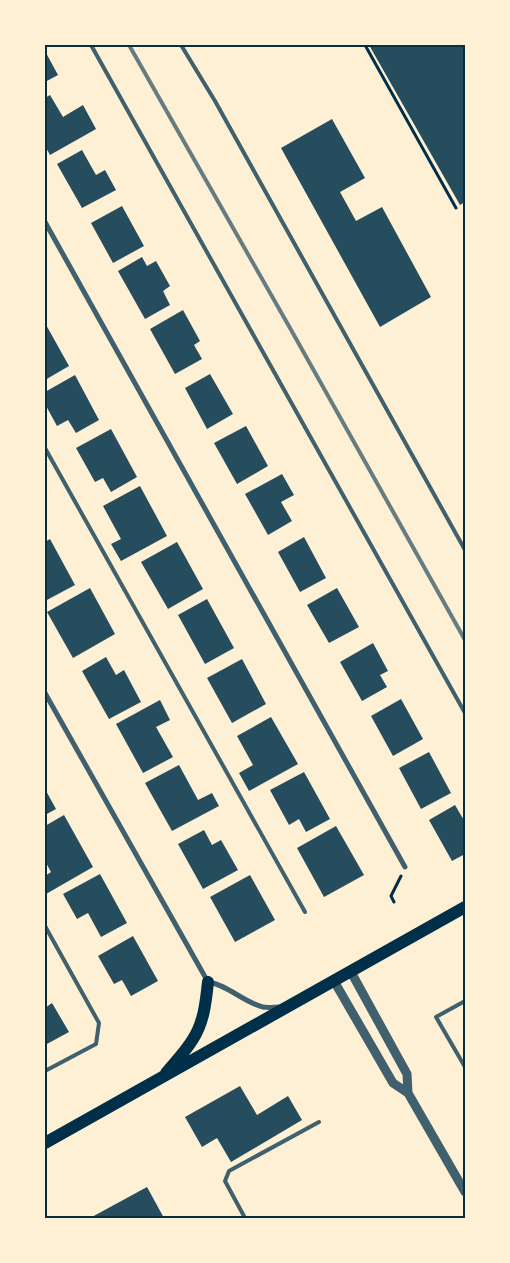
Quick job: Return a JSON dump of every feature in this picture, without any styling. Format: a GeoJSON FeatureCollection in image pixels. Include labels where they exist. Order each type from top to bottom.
{"type":"FeatureCollection","features":[{"type":"Feature","properties":{"kind":"main road"},"geometry":{"type":"LineString","coordinates":[[45,1144],[465,907]]}},
{"type":"Feature","properties":{"kind":"main road"},"geometry":{"type":"LineString","coordinates":[[161,1078],[193,1040],[200,1026],[208,982]]}},
{"type":"Feature","properties":{"kind":"street"},"geometry":{"type":"LineString","coordinates":[[45,222],[405,867]]}},
{"type":"Feature","properties":{"kind":"street"},"geometry":{"type":"LineString","coordinates":[[45,692],[208,982],[218,984],[248,1001],[264,1007],[288,1008]]}},
{"type":"Feature","properties":{"kind":"street"},"geometry":{"type":"LineString","coordinates":[[351,972],[407,1074],[408,1093]]}},
{"type":"Feature","properties":{"kind":"street"},"geometry":{"type":"LineString","coordinates":[[334,981],[393,1083],[408,1093],[465,1192]]}},
{"type":"Feature","properties":{"kind":"lane"},"geometry":{"type":"LineString","coordinates":[[91,45],[465,713]]}},
{"type":"Feature","properties":{"kind":"lane"},"geometry":{"type":"LineString","coordinates":[[181,45],[216,102],[465,550]]}},
{"type":"Feature","properties":{"kind":"lane"},"geometry":{"type":"LineString","coordinates":[[45,448],[305,912]]}},
{"type":"Feature","properties":{"kind":"lane"},"geometry":{"type":"LineString","coordinates":[[45,926],[99,1022],[96,1044],[45,1071]]}},
{"type":"Feature","properties":{"kind":"lane"},"geometry":{"type":"LineString","coordinates":[[465,1001],[436,1017],[465,1067]]}},
{"type":"Feature","properties":{"kind":"lane"},"geometry":{"type":"LineString","coordinates":[[245,1218],[225,1181],[229,1171],[319,1122]]}},
{"type":"Feature","properties":{"kind":"path"},"geometry":{"type":"LineString","coordinates":[[365,45],[456,208]]}},
{"type":"Feature","properties":{"kind":"path"},"geometry":{"type":"LineString","coordinates":[[394,902],[391,896],[405,867]]}},
{"type":"Feature","properties":{"kind":"building"},"geometry":{"type":"Polygon","coordinates":[[[369,45],[465,45],[465,202],[460,205],[369,45]]]}},
{"type":"Feature","properties":{"kind":"building"},"geometry":{"type":"Polygon","coordinates":[[[45,51],[58,75],[45,82],[45,51]]]}},
{"type":"Feature","properties":{"kind":"building"},"geometry":{"type":"Polygon","coordinates":[[[50,95],[63,117],[83,105],[96,129],[50,155],[45,146],[45,98],[50,95]]]}},
{"type":"Feature","properties":{"kind":"building"},"geometry":{"type":"Polygon","coordinates":[[[332,119],[365,178],[340,192],[356,221],[382,207],[431,297],[380,327],[281,148],[332,119]]]}},
{"type":"Feature","properties":{"kind":"building"},"geometry":{"type":"Polygon","coordinates":[[[82,150],[96,175],[105,170],[116,190],[82,208],[57,164],[82,150]]]}},
{"type":"Feature","properties":{"kind":"building"},"geometry":{"type":"Polygon","coordinates":[[[122,206],[144,246],[113,263],[91,223],[122,206]]]}},
{"type":"Feature","properties":{"kind":"building"},"geometry":{"type":"Polygon","coordinates":[[[142,257],[147,266],[156,261],[170,286],[163,291],[170,305],[145,319],[118,271],[142,257]]]}},
{"type":"Feature","properties":{"kind":"building"},"geometry":{"type":"Polygon","coordinates":[[[183,310],[200,341],[194,345],[202,359],[175,374],[150,329],[183,310]]]}},
{"type":"Feature","properties":{"kind":"building"},"geometry":{"type":"Polygon","coordinates":[[[45,323],[69,366],[45,380],[45,323]]]}},
{"type":"Feature","properties":{"kind":"building"},"geometry":{"type":"Polygon","coordinates":[[[210,374],[233,414],[207,429],[185,388],[210,374]]]}},
{"type":"Feature","properties":{"kind":"building"},"geometry":{"type":"Polygon","coordinates":[[[75,375],[99,420],[76,433],[68,420],[57,426],[45,404],[45,392],[75,375]]]}},
{"type":"Feature","properties":{"kind":"building"},"geometry":{"type":"Polygon","coordinates":[[[246,426],[268,466],[237,484],[214,443],[246,426]]]}},
{"type":"Feature","properties":{"kind":"building"},"geometry":{"type":"Polygon","coordinates":[[[111,429],[137,477],[111,492],[103,478],[95,482],[76,448],[111,429]]]}},
{"type":"Feature","properties":{"kind":"building"},"geometry":{"type":"Polygon","coordinates":[[[282,474],[294,495],[281,502],[292,521],[268,535],[245,494],[282,474]]]}},
{"type":"Feature","properties":{"kind":"building"},"geometry":{"type":"Polygon","coordinates":[[[140,486],[167,536],[121,561],[111,544],[121,539],[103,506],[140,486]]]}},
{"type":"Feature","properties":{"kind":"building"},"geometry":{"type":"Polygon","coordinates":[[[304,537],[326,578],[300,592],[278,552],[304,537]]]}},
{"type":"Feature","properties":{"kind":"building"},"geometry":{"type":"Polygon","coordinates":[[[50,539],[75,585],[45,601],[45,542],[50,539]]]}},
{"type":"Feature","properties":{"kind":"building"},"geometry":{"type":"Polygon","coordinates":[[[177,542],[203,589],[168,609],[141,562],[177,542]]]}},
{"type":"Feature","properties":{"kind":"building"},"geometry":{"type":"Polygon","coordinates":[[[90,588],[115,634],[73,658],[47,612],[90,588]]]}},
{"type":"Feature","properties":{"kind":"building"},"geometry":{"type":"Polygon","coordinates":[[[337,588],[359,627],[329,643],[307,605],[337,588]]]}},
{"type":"Feature","properties":{"kind":"building"},"geometry":{"type":"Polygon","coordinates":[[[207,599],[234,648],[205,664],[178,615],[207,599]]]}},
{"type":"Feature","properties":{"kind":"building"},"geometry":{"type":"Polygon","coordinates":[[[373,643],[388,671],[380,675],[387,687],[362,701],[340,662],[373,643]]]}},
{"type":"Feature","properties":{"kind":"building"},"geometry":{"type":"Polygon","coordinates":[[[106,657],[116,675],[124,670],[141,702],[109,719],[82,671],[106,657]]]}},
{"type":"Feature","properties":{"kind":"building"},"geometry":{"type":"Polygon","coordinates":[[[242,659],[266,704],[232,723],[207,678],[242,659]]]}},
{"type":"Feature","properties":{"kind":"building"},"geometry":{"type":"Polygon","coordinates":[[[401,699],[423,739],[393,756],[371,716],[401,699]]]}},
{"type":"Feature","properties":{"kind":"building"},"geometry":{"type":"Polygon","coordinates":[[[160,700],[170,720],[156,727],[173,757],[143,773],[116,724],[160,700]]]}},
{"type":"Feature","properties":{"kind":"building"},"geometry":{"type":"Polygon","coordinates":[[[271,717],[298,764],[249,791],[239,773],[253,765],[237,736],[271,717]]]}},
{"type":"Feature","properties":{"kind":"building"},"geometry":{"type":"Polygon","coordinates":[[[429,752],[451,793],[421,809],[399,768],[429,752]]]}},
{"type":"Feature","properties":{"kind":"building"},"geometry":{"type":"Polygon","coordinates":[[[179,765],[198,800],[212,793],[219,806],[172,831],[145,783],[179,765]]]}},
{"type":"Feature","properties":{"kind":"building"},"geometry":{"type":"Polygon","coordinates":[[[304,772],[330,819],[306,832],[299,819],[289,825],[270,790],[304,772]]]}},
{"type":"Feature","properties":{"kind":"building"},"geometry":{"type":"Polygon","coordinates":[[[45,789],[56,809],[45,815],[45,789]]]}},
{"type":"Feature","properties":{"kind":"building"},"geometry":{"type":"Polygon","coordinates":[[[455,805],[465,822],[465,854],[452,861],[429,820],[455,805]]]}},
{"type":"Feature","properties":{"kind":"building"},"geometry":{"type":"Polygon","coordinates":[[[64,815],[93,867],[46,894],[45,876],[51,872],[45,861],[45,826],[64,815]]]}},
{"type":"Feature","properties":{"kind":"building"},"geometry":{"type":"Polygon","coordinates":[[[336,826],[364,875],[324,897],[297,848],[336,826]]]}},
{"type":"Feature","properties":{"kind":"building"},"geometry":{"type":"Polygon","coordinates":[[[204,830],[212,845],[221,840],[238,870],[203,889],[178,844],[204,830]]]}},
{"type":"Feature","properties":{"kind":"building"},"geometry":{"type":"Polygon","coordinates":[[[100,874],[127,923],[101,937],[88,913],[77,919],[63,894],[100,874]]]}},
{"type":"Feature","properties":{"kind":"building"},"geometry":{"type":"Polygon","coordinates":[[[250,875],[275,920],[235,942],[210,897],[250,875]]]}},
{"type":"Feature","properties":{"kind":"building"},"geometry":{"type":"Polygon","coordinates":[[[133,936],[158,981],[131,996],[122,980],[114,984],[98,956],[133,936]]]}},
{"type":"Feature","properties":{"kind":"building"},"geometry":{"type":"Polygon","coordinates":[[[52,1003],[69,1032],[45,1045],[45,1008],[52,1003]]]}},
{"type":"Feature","properties":{"kind":"building"},"geometry":{"type":"Polygon","coordinates":[[[240,1086],[257,1115],[288,1096],[302,1120],[231,1162],[217,1138],[202,1147],[185,1117],[240,1086]]]}},
{"type":"Feature","properties":{"kind":"building"},"geometry":{"type":"Polygon","coordinates":[[[147,1187],[164,1218],[90,1218],[147,1187]]]}},
{"type":"Feature","properties":{"kind":"railway"},"geometry":{"type":"LineString","coordinates":[[129,45],[465,640]]}}]}
